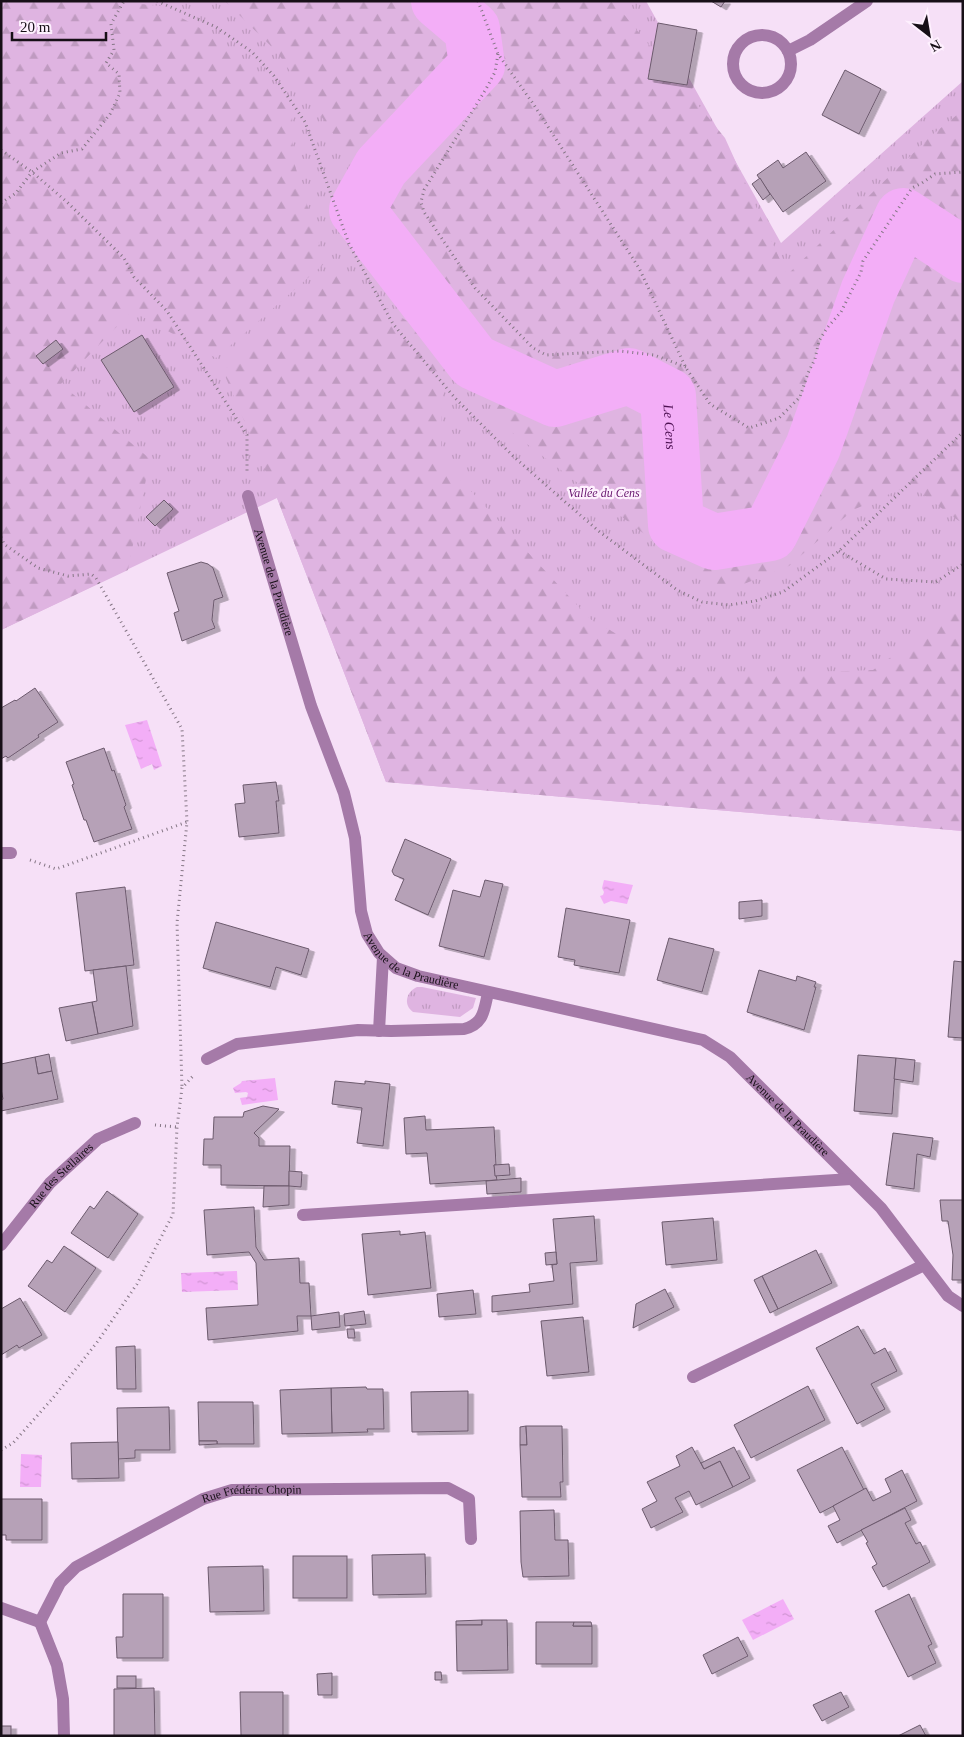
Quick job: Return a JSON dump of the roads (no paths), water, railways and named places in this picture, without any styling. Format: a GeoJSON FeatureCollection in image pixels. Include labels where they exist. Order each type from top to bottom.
{"type":"FeatureCollection","features":[{"type":"Feature","properties":{"kind":"street"},"geometry":{"type":"LineString","coordinates":[[788,51],[810,40],[867,1]]}},
{"type":"Feature","properties":{"kind":"street"},"geometry":{"type":"LineString","coordinates":[[758,35],[768,36],[776,39],[788,51],[790,71],[785,80],[770,92],[760,93],[750,90],[741,84],[736,76],[733,67],[734,57],[737,49],[750,38],[758,35]]}},
{"type":"Feature","properties":{"kind":"street","name":"Avenue de la Praudière"},"geometry":{"type":"LineString","coordinates":[[248,496],[310,706],[344,793],[355,838],[360,911],[366,934],[383,957],[396,968],[418,976],[703,1040],[730,1057],[881,1208],[948,1296],[963,1306]]}},
{"type":"Feature","properties":{"kind":"street"},"geometry":{"type":"LineString","coordinates":[[379,1031],[383,957]]}},
{"type":"Feature","properties":{"kind":"street"},"geometry":{"type":"LineString","coordinates":[[207,1059],[237,1044],[358,1030],[464,1029],[473,1026],[482,1017],[488,993]]}},
{"type":"Feature","properties":{"kind":"street","name":"Rue des Stellaires"},"geometry":{"type":"LineString","coordinates":[[1,1245],[50,1183],[98,1139],[134,1123]]}},
{"type":"Feature","properties":{"kind":"street"},"geometry":{"type":"LineString","coordinates":[[303,1215],[851,1178]]}},
{"type":"Feature","properties":{"kind":"street"},"geometry":{"type":"LineString","coordinates":[[693,1377],[924,1265]]}},
{"type":"Feature","properties":{"kind":"street","name":"Rue Frédéric Chopin"},"geometry":{"type":"LineString","coordinates":[[40,1622],[60,1583],[76,1567],[203,1499],[232,1490],[448,1488],[468,1499],[471,1539]]}},
{"type":"Feature","properties":{"kind":"street"},"geometry":{"type":"LineString","coordinates":[[1,1608],[40,1622],[57,1665],[63,1699],[64,1736]]}},
{"type":"Feature","properties":{"kind":"water"},"geometry":{"type":"Polygon","coordinates":[[[147,720],[162,766],[154,770],[152,764],[141,769],[125,725],[147,720]]]}},
{"type":"Feature","properties":{"kind":"water"},"geometry":{"type":"Polygon","coordinates":[[[604,880],[633,885],[627,904],[611,901],[604,904],[600,896],[604,892],[602,888],[604,880]]]}},
{"type":"Feature","properties":{"kind":"water"},"geometry":{"type":"Polygon","coordinates":[[[275,1078],[278,1100],[242,1105],[240,1098],[247,1097],[248,1093],[235,1093],[233,1088],[242,1081],[275,1078]]]}},
{"type":"Feature","properties":{"kind":"water"},"geometry":{"type":"Polygon","coordinates":[[[237,1271],[238,1290],[182,1292],[181,1273],[237,1271]]]}},
{"type":"Feature","properties":{"kind":"water"},"geometry":{"type":"Polygon","coordinates":[[[21,1454],[42,1455],[41,1487],[20,1487],[21,1454]]]}},
{"type":"Feature","properties":{"kind":"water"},"geometry":{"type":"Polygon","coordinates":[[[783,1599],[794,1619],[753,1640],[742,1620],[783,1599]]]}},
{"type":"Feature","properties":{"kind":"waterway","name":"Le Cens"},"geometry":{"type":"LineString","coordinates":[[439,1],[472,29],[477,65],[381,167],[357,210],[474,362],[555,399],[629,376],[668,396],[676,525],[714,542],[770,533],[813,447],[868,292],[903,216],[963,255]]}},
{"type":"Feature","properties":{"kind":"park label","name":"Vallée du Cens"},"geometry":{"type":"Point","coordinates":[604,493]}}]}
